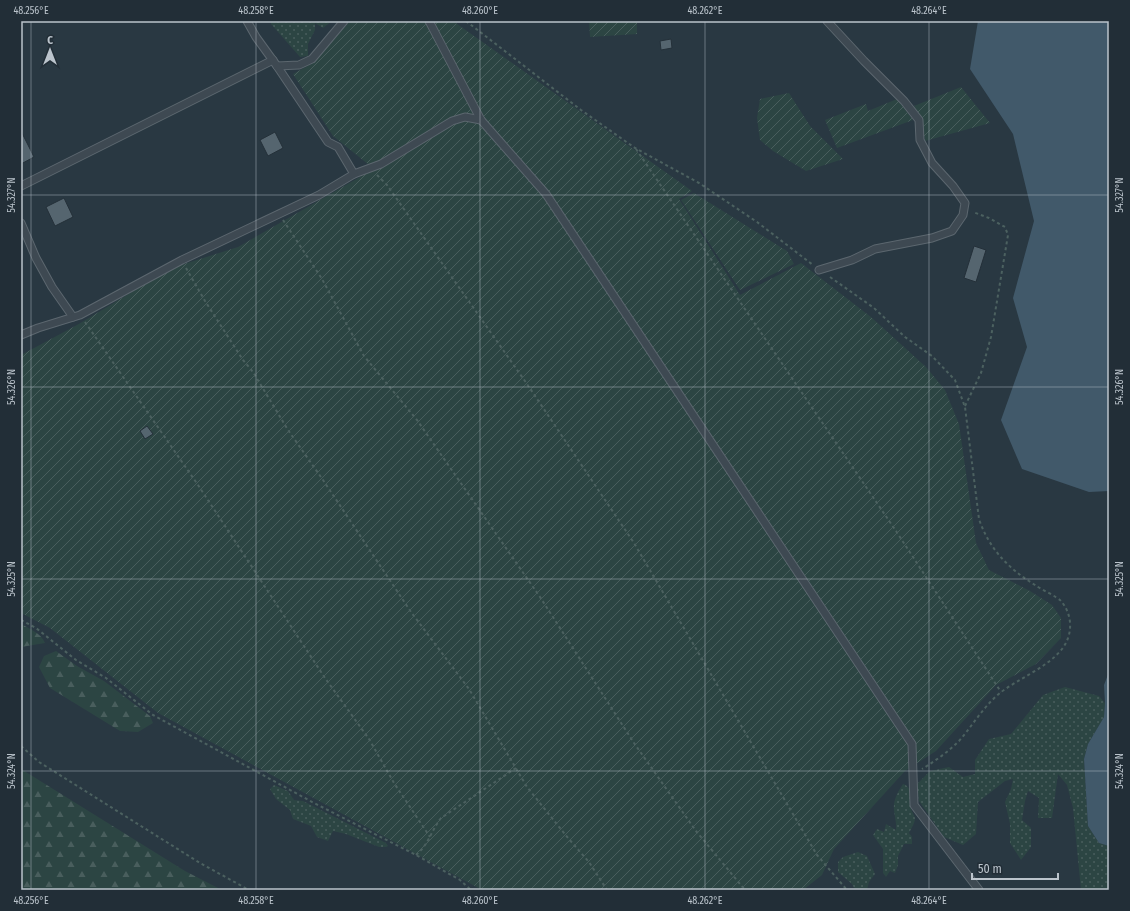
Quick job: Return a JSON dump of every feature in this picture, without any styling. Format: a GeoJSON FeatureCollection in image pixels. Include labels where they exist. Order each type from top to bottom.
{"type":"FeatureCollection","features":[{"type":"Feature","properties":{"kind":"lane"},"geometry":{"type":"LineString","coordinates":[[247,21],[256,37],[328,142],[338,147],[354,174]]}},
{"type":"Feature","properties":{"kind":"lane"},"geometry":{"type":"LineString","coordinates":[[21,186],[275,63],[299,66],[312,59],[344,21]]}},
{"type":"Feature","properties":{"kind":"lane"},"geometry":{"type":"LineString","coordinates":[[429,21],[481,120],[546,194],[912,744],[914,805],[979,890]]}},
{"type":"Feature","properties":{"kind":"lane"},"geometry":{"type":"LineString","coordinates":[[819,270],[852,260],[875,249],[932,238],[952,231],[963,215],[965,203],[953,186],[932,163],[920,140],[919,120],[904,101],[827,21]]}},
{"type":"Feature","properties":{"kind":"lane"},"geometry":{"type":"LineString","coordinates":[[21,335],[80,315],[182,260],[319,195],[354,174],[381,164],[452,121],[465,117],[481,120]]}},
{"type":"Feature","properties":{"kind":"lane"},"geometry":{"type":"LineString","coordinates":[[21,223],[36,258],[52,287],[73,317]]}},
{"type":"Feature","properties":{"kind":"path"},"geometry":{"type":"LineString","coordinates":[[466,21],[581,110],[635,148],[699,183],[757,222],[819,270],[874,308],[905,337],[932,356],[955,380],[965,407],[979,520],[984,532],[994,550],[1007,564],[1027,580],[1061,601],[1070,617],[1071,630],[1062,648],[1043,665],[1001,692],[985,707],[958,741],[937,760],[913,775]]}},
{"type":"Feature","properties":{"kind":"path"},"geometry":{"type":"LineString","coordinates":[[635,148],[896,531],[1001,692]]}},
{"type":"Feature","properties":{"kind":"path"},"geometry":{"type":"LineString","coordinates":[[371,168],[387,185],[527,384],[634,542],[817,855],[847,890]]}},
{"type":"Feature","properties":{"kind":"path"},"geometry":{"type":"LineString","coordinates":[[964,209],[989,218],[1005,227],[1008,235],[991,337],[981,372],[965,407]]}},
{"type":"Feature","properties":{"kind":"path"},"geometry":{"type":"LineString","coordinates":[[279,213],[322,279],[364,356],[417,420],[540,597],[634,743],[696,831],[745,890]]}},
{"type":"Feature","properties":{"kind":"path"},"geometry":{"type":"LineString","coordinates":[[182,260],[205,301],[243,360],[253,372],[288,430],[324,480],[411,612],[469,689],[527,787],[589,862],[607,890]]}},
{"type":"Feature","properties":{"kind":"path"},"geometry":{"type":"LineString","coordinates":[[80,315],[198,485],[325,678],[368,738],[394,784],[430,837]]}},
{"type":"Feature","properties":{"kind":"path"},"geometry":{"type":"LineString","coordinates":[[21,620],[36,628],[76,660],[106,678],[153,715],[416,855],[460,880],[471,890]]}},
{"type":"Feature","properties":{"kind":"path"},"geometry":{"type":"LineString","coordinates":[[21,746],[39,762],[200,863],[249,890]]}},
{"type":"Feature","properties":{"kind":"path"},"geometry":{"type":"LineString","coordinates":[[416,855],[424,848],[433,829],[441,818],[516,768]]}},
{"type":"Feature","properties":{"kind":"green space"},"geometry":{"type":"Polygon","coordinates":[[[271,21],[332,21],[323,28],[315,23],[315,30],[308,44],[308,56],[300,57],[271,24],[271,21]]]}},
{"type":"Feature","properties":{"kind":"green space"},"geometry":{"type":"Polygon","coordinates":[[[350,21],[453,21],[692,191],[679,199],[740,295],[801,263],[871,317],[926,367],[945,390],[959,424],[976,543],[989,570],[1030,591],[1052,605],[1061,618],[1061,638],[1036,664],[996,685],[936,751],[905,771],[834,849],[822,875],[803,890],[482,890],[158,713],[50,628],[21,613],[21,355],[77,325],[181,265],[238,247],[374,169],[333,136],[293,74],[313,63],[350,21]]]}},
{"type":"Feature","properties":{"kind":"green space"},"geometry":{"type":"Polygon","coordinates":[[[589,21],[637,21],[637,34],[590,37],[589,21]]]}},
{"type":"Feature","properties":{"kind":"green space"},"geometry":{"type":"Polygon","coordinates":[[[961,87],[990,123],[925,141],[921,118],[914,106],[961,87]]]}},
{"type":"Feature","properties":{"kind":"green space"},"geometry":{"type":"Polygon","coordinates":[[[789,93],[810,126],[843,159],[806,171],[773,151],[760,140],[757,118],[760,99],[789,93]]]}},
{"type":"Feature","properties":{"kind":"green space"},"geometry":{"type":"Polygon","coordinates":[[[897,99],[913,120],[837,148],[825,120],[866,104],[868,111],[897,99]]]}},
{"type":"Feature","properties":{"kind":"green space"},"geometry":{"type":"Polygon","coordinates":[[[694,193],[787,251],[794,264],[740,290],[681,200],[694,193]]]}},
{"type":"Feature","properties":{"kind":"green space"},"geometry":{"type":"Polygon","coordinates":[[[21,624],[38,634],[45,643],[21,647],[21,624]]]}},
{"type":"Feature","properties":{"kind":"green space"},"geometry":{"type":"Polygon","coordinates":[[[56,651],[77,666],[104,681],[150,716],[153,723],[138,732],[120,731],[50,688],[39,667],[44,656],[56,651]]]}},
{"type":"Feature","properties":{"kind":"green space"},"geometry":{"type":"Polygon","coordinates":[[[1065,687],[1099,696],[1105,703],[1104,717],[1088,744],[1084,759],[1088,826],[1099,843],[1109,846],[1109,890],[1081,890],[1073,808],[1067,785],[1058,774],[1052,818],[1038,818],[1039,798],[1028,791],[1022,820],[1031,828],[1031,847],[1021,860],[1010,843],[1010,824],[1005,802],[1011,789],[1013,779],[1005,781],[978,802],[976,834],[963,845],[944,837],[919,801],[917,784],[930,771],[949,767],[963,777],[975,774],[975,760],[989,739],[1011,734],[1043,695],[1065,687]]]}},
{"type":"Feature","properties":{"kind":"green space"},"geometry":{"type":"Polygon","coordinates":[[[21,769],[185,871],[222,890],[21,890],[21,769]]]}},
{"type":"Feature","properties":{"kind":"green space"},"geometry":{"type":"Polygon","coordinates":[[[903,784],[909,788],[911,809],[915,818],[914,824],[909,833],[912,837],[912,844],[904,844],[898,856],[898,865],[895,873],[890,871],[886,877],[883,873],[883,849],[873,835],[877,829],[884,832],[886,824],[896,830],[894,804],[897,794],[903,784]]]}},
{"type":"Feature","properties":{"kind":"green space"},"geometry":{"type":"Polygon","coordinates":[[[274,785],[288,791],[294,800],[303,801],[386,843],[388,846],[379,847],[346,834],[333,831],[328,841],[317,837],[311,826],[293,819],[290,810],[276,799],[270,789],[274,785]]]}},
{"type":"Feature","properties":{"kind":"green space"},"geometry":{"type":"Polygon","coordinates":[[[858,852],[867,856],[875,874],[869,882],[867,890],[855,890],[852,884],[838,872],[838,862],[843,857],[858,852]]]}},
{"type":"Feature","properties":{"kind":"water"},"geometry":{"type":"Polygon","coordinates":[[[978,21],[1109,21],[1109,491],[1089,492],[1022,469],[1001,420],[1027,347],[1013,298],[1034,221],[1013,134],[970,69],[978,21]]]}},
{"type":"Feature","properties":{"kind":"water"},"geometry":{"type":"Polygon","coordinates":[[[1109,672],[1109,846],[1099,843],[1088,826],[1084,759],[1088,744],[1104,717],[1104,685],[1109,672]]]}},
{"type":"Feature","properties":{"kind":"building"},"geometry":{"type":"Polygon","coordinates":[[[671,39],[672,48],[661,50],[660,41],[671,39]]]}},
{"type":"Feature","properties":{"kind":"building"},"geometry":{"type":"Polygon","coordinates":[[[21,131],[34,157],[21,164],[21,131]]]}},
{"type":"Feature","properties":{"kind":"building"},"geometry":{"type":"Polygon","coordinates":[[[275,132],[283,148],[268,156],[260,140],[275,132]]]}},
{"type":"Feature","properties":{"kind":"building"},"geometry":{"type":"Polygon","coordinates":[[[64,198],[73,217],[55,226],[46,207],[64,198]]]}},
{"type":"Feature","properties":{"kind":"building"},"geometry":{"type":"Polygon","coordinates":[[[974,246],[986,250],[976,282],[964,278],[974,246]]]}},
{"type":"Feature","properties":{"kind":"building"},"geometry":{"type":"Polygon","coordinates":[[[147,426],[153,434],[145,439],[140,431],[147,426]]]}}]}
